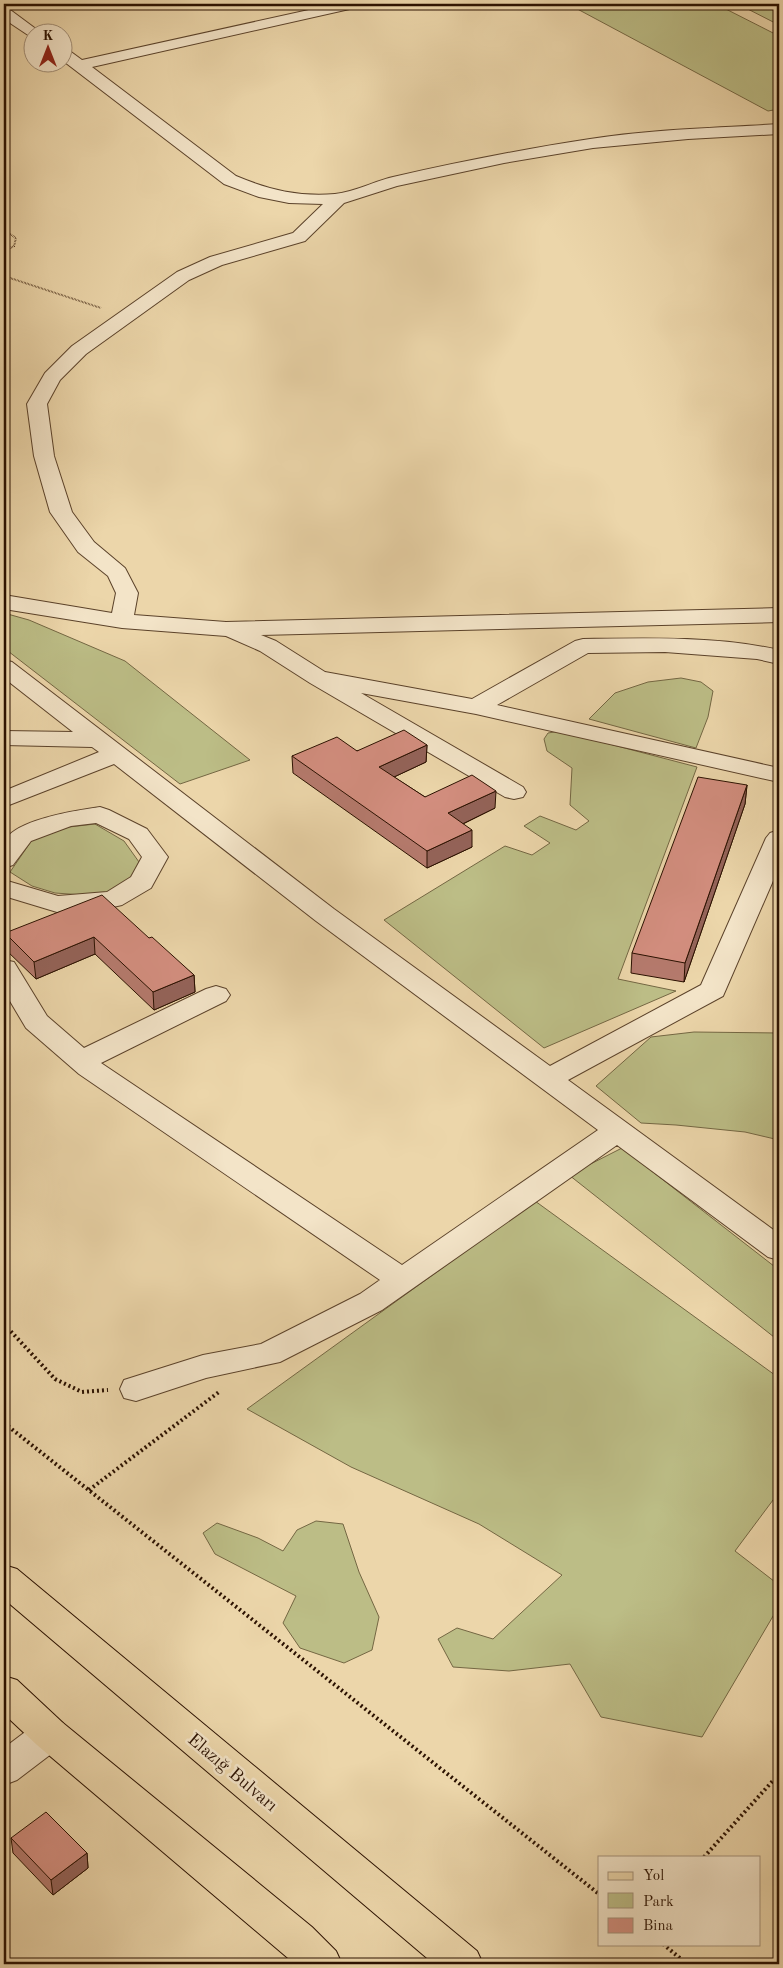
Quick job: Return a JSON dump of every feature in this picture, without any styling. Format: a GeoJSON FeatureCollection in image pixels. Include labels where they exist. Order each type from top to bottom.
{"type":"FeatureCollection","features":[{"type":"Feature","properties":{"kind":"main road","name":"Elazığ Bulvarı"},"geometry":{"type":"LineString","coordinates":[[4,1579],[463,1964]]}},
{"type":"Feature","properties":{"kind":"main road"},"geometry":{"type":"LineString","coordinates":[[4,1692],[50,1734],[298,1940],[322,1964]]}},
{"type":"Feature","properties":{"kind":"street"},"geometry":{"type":"LineString","coordinates":[[80,65],[354,4]]}},
{"type":"Feature","properties":{"kind":"street"},"geometry":{"type":"LineString","coordinates":[[4,12],[22,24]]}},
{"type":"Feature","properties":{"kind":"street"},"geometry":{"type":"LineString","coordinates":[[72,59],[230,180],[298,207],[318,220]]}},
{"type":"Feature","properties":{"kind":"street"},"geometry":{"type":"LineString","coordinates":[[259,192],[289,198],[338,198],[393,182],[504,158],[593,142],[779,129]]}},
{"type":"Feature","properties":{"kind":"street"},"geometry":{"type":"LineString","coordinates":[[122,621],[128,593],[117,573],[86,547],[61,512],[44,456],[37,404],[52,377],[79,350],[183,276],[216,261],[299,238],[338,198]]}},
{"type":"Feature","properties":{"kind":"street"},"geometry":{"type":"LineString","coordinates":[[4,602],[122,621],[226,629],[779,615]]}},
{"type":"Feature","properties":{"kind":"street"},"geometry":{"type":"LineString","coordinates":[[226,629],[268,646],[318,678],[514,792]]}},
{"type":"Feature","properties":{"kind":"street"},"geometry":{"type":"LineString","coordinates":[[476,707],[583,646],[665,645],[757,652],[779,657]]}},
{"type":"Feature","properties":{"kind":"street"},"geometry":{"type":"LineString","coordinates":[[4,667],[325,915],[779,1248]]}},
{"type":"Feature","properties":{"kind":"street"},"geometry":{"type":"LineString","coordinates":[[318,678],[476,707],[779,774]]}},
{"type":"Feature","properties":{"kind":"street"},"geometry":{"type":"LineString","coordinates":[[4,738],[108,747]]}},
{"type":"Feature","properties":{"kind":"street"},"geometry":{"type":"LineString","coordinates":[[4,800],[108,747]]}},
{"type":"Feature","properties":{"kind":"street"},"geometry":{"type":"LineString","coordinates":[[4,860],[22,836],[66,819],[100,816],[138,834],[155,857],[142,882],[113,899],[57,904],[4,888]]}},
{"type":"Feature","properties":{"kind":"street"},"geometry":{"type":"LineString","coordinates":[[548,1079],[713,990],[779,838]]}},
{"type":"Feature","properties":{"kind":"street"},"geometry":{"type":"LineString","coordinates":[[4,968],[36,1022],[81,1061],[161,1118],[402,1280]]}},
{"type":"Feature","properties":{"kind":"street"},"geometry":{"type":"LineString","coordinates":[[81,1061],[216,995]]}},
{"type":"Feature","properties":{"kind":"street"},"geometry":{"type":"LineString","coordinates":[[136,1389],[203,1367],[269,1354],[371,1302],[618,1130]]}},
{"type":"Feature","properties":{"kind":"street"},"geometry":{"type":"LineString","coordinates":[[4,1769],[50,1734]]}},
{"type":"Feature","properties":{"kind":"path"},"geometry":{"type":"LineString","coordinates":[[4,230],[16,238],[14,246],[4,251]]}},
{"type":"Feature","properties":{"kind":"path"},"geometry":{"type":"LineString","coordinates":[[4,276],[128,316]]}},
{"type":"Feature","properties":{"kind":"path"},"geometry":{"type":"LineString","coordinates":[[4,1324],[55,1379],[82,1392],[136,1389]]}},
{"type":"Feature","properties":{"kind":"path"},"geometry":{"type":"LineString","coordinates":[[89,1490],[222,1389]]}},
{"type":"Feature","properties":{"kind":"path"},"geometry":{"type":"LineString","coordinates":[[4,1423],[598,1893]]}},
{"type":"Feature","properties":{"kind":"path"},"geometry":{"type":"LineString","coordinates":[[705,1856],[779,1774]]}},
{"type":"Feature","properties":{"kind":"path"},"geometry":{"type":"LineString","coordinates":[[665,1946],[687,1964]]}},
{"type":"Feature","properties":{"kind":"green space"},"geometry":{"type":"Polygon","coordinates":[[[568,4],[716,4],[779,36],[779,109],[768,111],[568,4]]]}},
{"type":"Feature","properties":{"kind":"green space"},"geometry":{"type":"Polygon","coordinates":[[[738,4],[768,4],[779,10],[779,25],[738,4]]]}},
{"type":"Feature","properties":{"kind":"green space"},"geometry":{"type":"Polygon","coordinates":[[[4,613],[29,620],[125,661],[250,760],[180,784],[4,648],[4,613]]]}},
{"type":"Feature","properties":{"kind":"green space"},"geometry":{"type":"Polygon","coordinates":[[[681,678],[701,682],[713,691],[708,717],[696,748],[589,719],[615,693],[648,682],[681,678]]]}},
{"type":"Feature","properties":{"kind":"green space"},"geometry":{"type":"Polygon","coordinates":[[[560,731],[697,767],[618,979],[676,991],[544,1048],[384,920],[505,846],[532,855],[550,843],[524,826],[540,816],[576,830],[589,821],[570,805],[572,768],[547,751],[544,739],[548,733],[560,731]]]}},
{"type":"Feature","properties":{"kind":"green space"},"geometry":{"type":"Polygon","coordinates":[[[95,824],[124,841],[139,862],[131,883],[97,896],[55,893],[32,886],[10,872],[32,840],[69,827],[95,824]]]}},
{"type":"Feature","properties":{"kind":"green space"},"geometry":{"type":"Polygon","coordinates":[[[694,1032],[779,1033],[779,1140],[745,1132],[641,1123],[596,1086],[651,1037],[694,1032]]]}},
{"type":"Feature","properties":{"kind":"green space"},"geometry":{"type":"Polygon","coordinates":[[[622,1148],[779,1270],[779,1341],[569,1175],[622,1148]]]}},
{"type":"Feature","properties":{"kind":"green space"},"geometry":{"type":"Polygon","coordinates":[[[535,1201],[779,1378],[779,1492],[735,1551],[779,1585],[779,1606],[702,1737],[601,1717],[570,1664],[509,1671],[453,1667],[438,1639],[457,1628],[493,1639],[562,1575],[479,1524],[351,1467],[247,1409],[535,1201]]]}},
{"type":"Feature","properties":{"kind":"green space"},"geometry":{"type":"Polygon","coordinates":[[[316,1521],[343,1524],[359,1572],[379,1617],[372,1650],[344,1663],[300,1648],[283,1623],[296,1596],[215,1554],[203,1533],[217,1523],[258,1538],[283,1551],[297,1530],[316,1521]]]}},
{"type":"Feature","properties":{"kind":"building"},"geometry":{"type":"Polygon","coordinates":[[[404,730],[427,745],[379,767],[425,797],[472,775],[496,791],[448,813],[472,830],[427,851],[292,756],[337,737],[357,751],[404,730]]]}},
{"type":"Feature","properties":{"kind":"building"},"geometry":{"type":"Polygon","coordinates":[[[698,777],[747,785],[685,963],[632,953],[698,777]]]}},
{"type":"Feature","properties":{"kind":"building"},"geometry":{"type":"Polygon","coordinates":[[[102,895],[149,938],[152,937],[194,975],[153,992],[94,937],[34,962],[5,933],[102,895]]]}},
{"type":"Feature","properties":{"kind":"building"},"geometry":{"type":"Polygon","coordinates":[[[46,1812],[87,1853],[51,1880],[11,1838],[46,1812]]]}}]}
